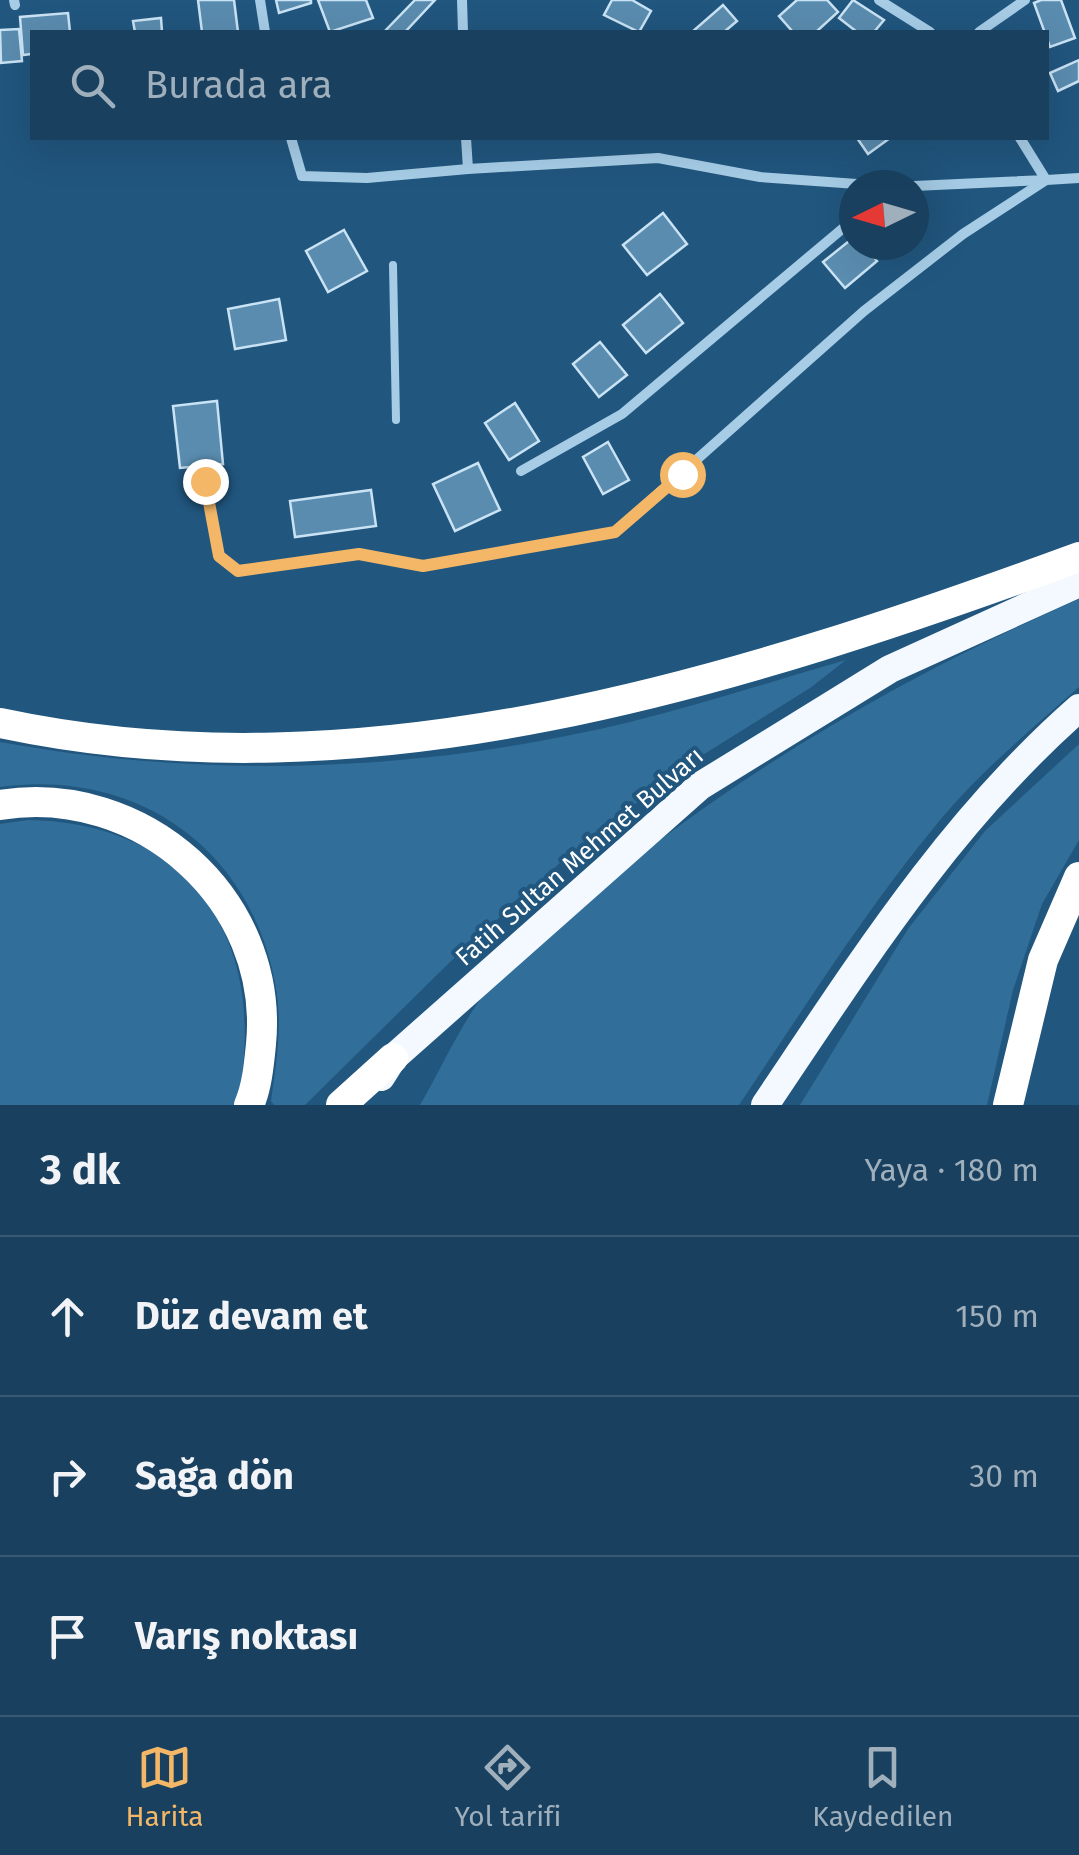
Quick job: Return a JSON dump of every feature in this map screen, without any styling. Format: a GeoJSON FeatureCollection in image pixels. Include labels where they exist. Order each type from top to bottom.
{"type":"FeatureCollection","features":[{"type":"Feature","properties":{"kind":"highway"},"geometry":{"type":"LineString","coordinates":[[0,723],[61,735],[234,748],[329,745],[487,727],[576,711],[791,656],[1079,557]]}},
{"type":"Feature","properties":{"kind":"highway","name":"Fatih Sultan Mehmet Bulvarı"},"geometry":{"type":"LineString","coordinates":[[362,1105],[393,1058],[700,786],[890,669],[1079,583]]}},
{"type":"Feature","properties":{"kind":"highway"},"geometry":{"type":"LineString","coordinates":[[765,1105],[884,927],[954,837],[1040,742],[1079,708]]}},
{"type":"Feature","properties":{"kind":"highway"},"geometry":{"type":"LineString","coordinates":[[0,805],[54,800],[96,808],[138,823],[204,876],[248,942],[259,982],[263,1021],[249,1105]]}},
{"type":"Feature","properties":{"kind":"highway"},"geometry":{"type":"LineString","coordinates":[[1008,1105],[1042,960],[1079,877]]}},
{"type":"Feature","properties":{"kind":"highway"},"geometry":{"type":"LineString","coordinates":[[341,1105],[393,1058]]}},
{"type":"Feature","properties":{"kind":"street"},"geometry":{"type":"LineString","coordinates":[[260,0],[265,30]]}},
{"type":"Feature","properties":{"kind":"street"},"geometry":{"type":"LineString","coordinates":[[462,0],[463,30]]}},
{"type":"Feature","properties":{"kind":"street"},"geometry":{"type":"LineString","coordinates":[[879,0],[927,30]]}},
{"type":"Feature","properties":{"kind":"street"},"geometry":{"type":"LineString","coordinates":[[982,30],[1025,0]]}},
{"type":"Feature","properties":{"kind":"street"},"geometry":{"type":"LineString","coordinates":[[292,140],[302,176],[367,178],[658,158],[760,176],[839,182]]}},
{"type":"Feature","properties":{"kind":"street"},"geometry":{"type":"LineString","coordinates":[[466,140],[468,170]]}},
{"type":"Feature","properties":{"kind":"street"},"geometry":{"type":"LineString","coordinates":[[1021,140],[1046,180]]}},
{"type":"Feature","properties":{"kind":"street"},"geometry":{"type":"LineString","coordinates":[[929,185],[1079,178]]}},
{"type":"Feature","properties":{"kind":"street"},"geometry":{"type":"LineString","coordinates":[[205,481],[219,556],[238,571],[359,554],[423,566],[615,532],[864,312],[963,234],[1046,180]]}},
{"type":"Feature","properties":{"kind":"street"},"geometry":{"type":"LineString","coordinates":[[521,471],[622,414],[839,231]]}},
{"type":"Feature","properties":{"kind":"lane"},"geometry":{"type":"LineString","coordinates":[[393,266],[396,420]]}},
{"type":"Feature","properties":{"kind":"shaded area"},"geometry":{"type":"Polygon","coordinates":[[[1079,599],[1079,687],[948,810],[856,931],[739,1105],[420,1105],[461,1029],[490,987],[536,941],[674,829],[784,754],[899,687],[1079,599]]]}},
{"type":"Feature","properties":{"kind":"shaded area"},"geometry":{"type":"Polygon","coordinates":[[[846,660],[810,688],[685,766],[571,853],[450,962],[305,1105],[274,1105],[271,1101],[279,1035],[277,995],[265,945],[245,900],[218,862],[184,831],[144,807],[100,792],[52,785],[0,787],[0,742],[78,754],[235,766],[392,761],[471,752],[626,723],[846,660]]]}},
{"type":"Feature","properties":{"kind":"shaded area"},"geometry":{"type":"Polygon","coordinates":[[[1079,744],[1079,840],[1042,904],[1013,990],[987,1105],[800,1105],[908,929],[985,831],[1079,744]]]}},
{"type":"Feature","properties":{"kind":"shaded area"},"geometry":{"type":"Polygon","coordinates":[[[28,820],[87,827],[137,844],[177,870],[208,904],[230,946],[242,994],[244,1048],[237,1105],[0,1105],[0,824],[28,820]]]}},
{"type":"Feature","properties":{"kind":"building"},"geometry":{"type":"Polygon","coordinates":[[[198,0],[234,0],[238,30],[202,30],[198,0]]]}},
{"type":"Feature","properties":{"kind":"building"},"geometry":{"type":"Polygon","coordinates":[[[276,0],[311,0],[311,3],[279,13],[276,0]]]}},
{"type":"Feature","properties":{"kind":"building"},"geometry":{"type":"Polygon","coordinates":[[[318,0],[366,0],[373,18],[329,30],[318,0]]]}},
{"type":"Feature","properties":{"kind":"building"},"geometry":{"type":"Polygon","coordinates":[[[415,0],[435,0],[407,30],[386,30],[415,0]]]}},
{"type":"Feature","properties":{"kind":"building"},"geometry":{"type":"Polygon","coordinates":[[[612,0],[632,0],[651,11],[640,30],[604,15],[612,0]]]}},
{"type":"Feature","properties":{"kind":"building"},"geometry":{"type":"Polygon","coordinates":[[[797,0],[827,0],[838,12],[818,30],[791,30],[779,16],[797,0]]]}},
{"type":"Feature","properties":{"kind":"building"},"geometry":{"type":"Polygon","coordinates":[[[853,0],[884,20],[876,30],[854,30],[839,18],[853,0]]]}},
{"type":"Feature","properties":{"kind":"building"},"geometry":{"type":"Polygon","coordinates":[[[1061,0],[1075,38],[1050,47],[1049,30],[1044,30],[1034,3],[1061,0]]]}},
{"type":"Feature","properties":{"kind":"building"},"geometry":{"type":"Polygon","coordinates":[[[723,5],[737,21],[726,30],[694,30],[723,5]]]}},
{"type":"Feature","properties":{"kind":"building"},"geometry":{"type":"Polygon","coordinates":[[[68,13],[70,30],[30,30],[30,54],[23,55],[20,17],[68,13]]]}},
{"type":"Feature","properties":{"kind":"building"},"geometry":{"type":"Polygon","coordinates":[[[161,18],[162,30],[135,30],[133,21],[161,18]]]}},
{"type":"Feature","properties":{"kind":"building"},"geometry":{"type":"Polygon","coordinates":[[[19,29],[22,61],[1,63],[0,30],[19,29]]]}},
{"type":"Feature","properties":{"kind":"building"},"geometry":{"type":"Polygon","coordinates":[[[1079,60],[1079,81],[1058,91],[1050,73],[1079,60]]]}},
{"type":"Feature","properties":{"kind":"building"},"geometry":{"type":"Polygon","coordinates":[[[858,140],[887,140],[868,154],[858,140]]]}},
{"type":"Feature","properties":{"kind":"building"},"geometry":{"type":"Polygon","coordinates":[[[663,213],[687,244],[647,275],[623,245],[663,213]]]}},
{"type":"Feature","properties":{"kind":"building"},"geometry":{"type":"Polygon","coordinates":[[[344,230],[367,271],[328,292],[306,251],[344,230]]]}},
{"type":"Feature","properties":{"kind":"building"},"geometry":{"type":"Polygon","coordinates":[[[839,249],[839,260],[877,261],[845,288],[823,262],[839,249]]]}},
{"type":"Feature","properties":{"kind":"building"},"geometry":{"type":"Polygon","coordinates":[[[660,294],[683,323],[646,353],[623,325],[660,294]]]}},
{"type":"Feature","properties":{"kind":"building"},"geometry":{"type":"Polygon","coordinates":[[[279,299],[286,340],[235,349],[228,309],[279,299]]]}},
{"type":"Feature","properties":{"kind":"building"},"geometry":{"type":"Polygon","coordinates":[[[600,342],[627,375],[599,397],[573,364],[600,342]]]}},
{"type":"Feature","properties":{"kind":"building"},"geometry":{"type":"Polygon","coordinates":[[[217,401],[223,464],[180,468],[173,406],[217,401]]]}},
{"type":"Feature","properties":{"kind":"building"},"geometry":{"type":"Polygon","coordinates":[[[515,403],[539,441],[509,460],[485,423],[515,403]]]}},
{"type":"Feature","properties":{"kind":"building"},"geometry":{"type":"Polygon","coordinates":[[[608,442],[629,480],[603,494],[583,457],[608,442]]]}},
{"type":"Feature","properties":{"kind":"building"},"geometry":{"type":"Polygon","coordinates":[[[478,463],[500,510],[455,531],[433,484],[478,463]]]}},
{"type":"Feature","properties":{"kind":"building"},"geometry":{"type":"Polygon","coordinates":[[[371,490],[376,526],[295,537],[290,501],[371,490]]]}},
{"type":"Feature","properties":{"kind":"route"},"geometry":{"type":"LineString","coordinates":[[205,481],[219,556],[238,571],[359,554],[423,566],[615,532],[682,474]]}}]}
